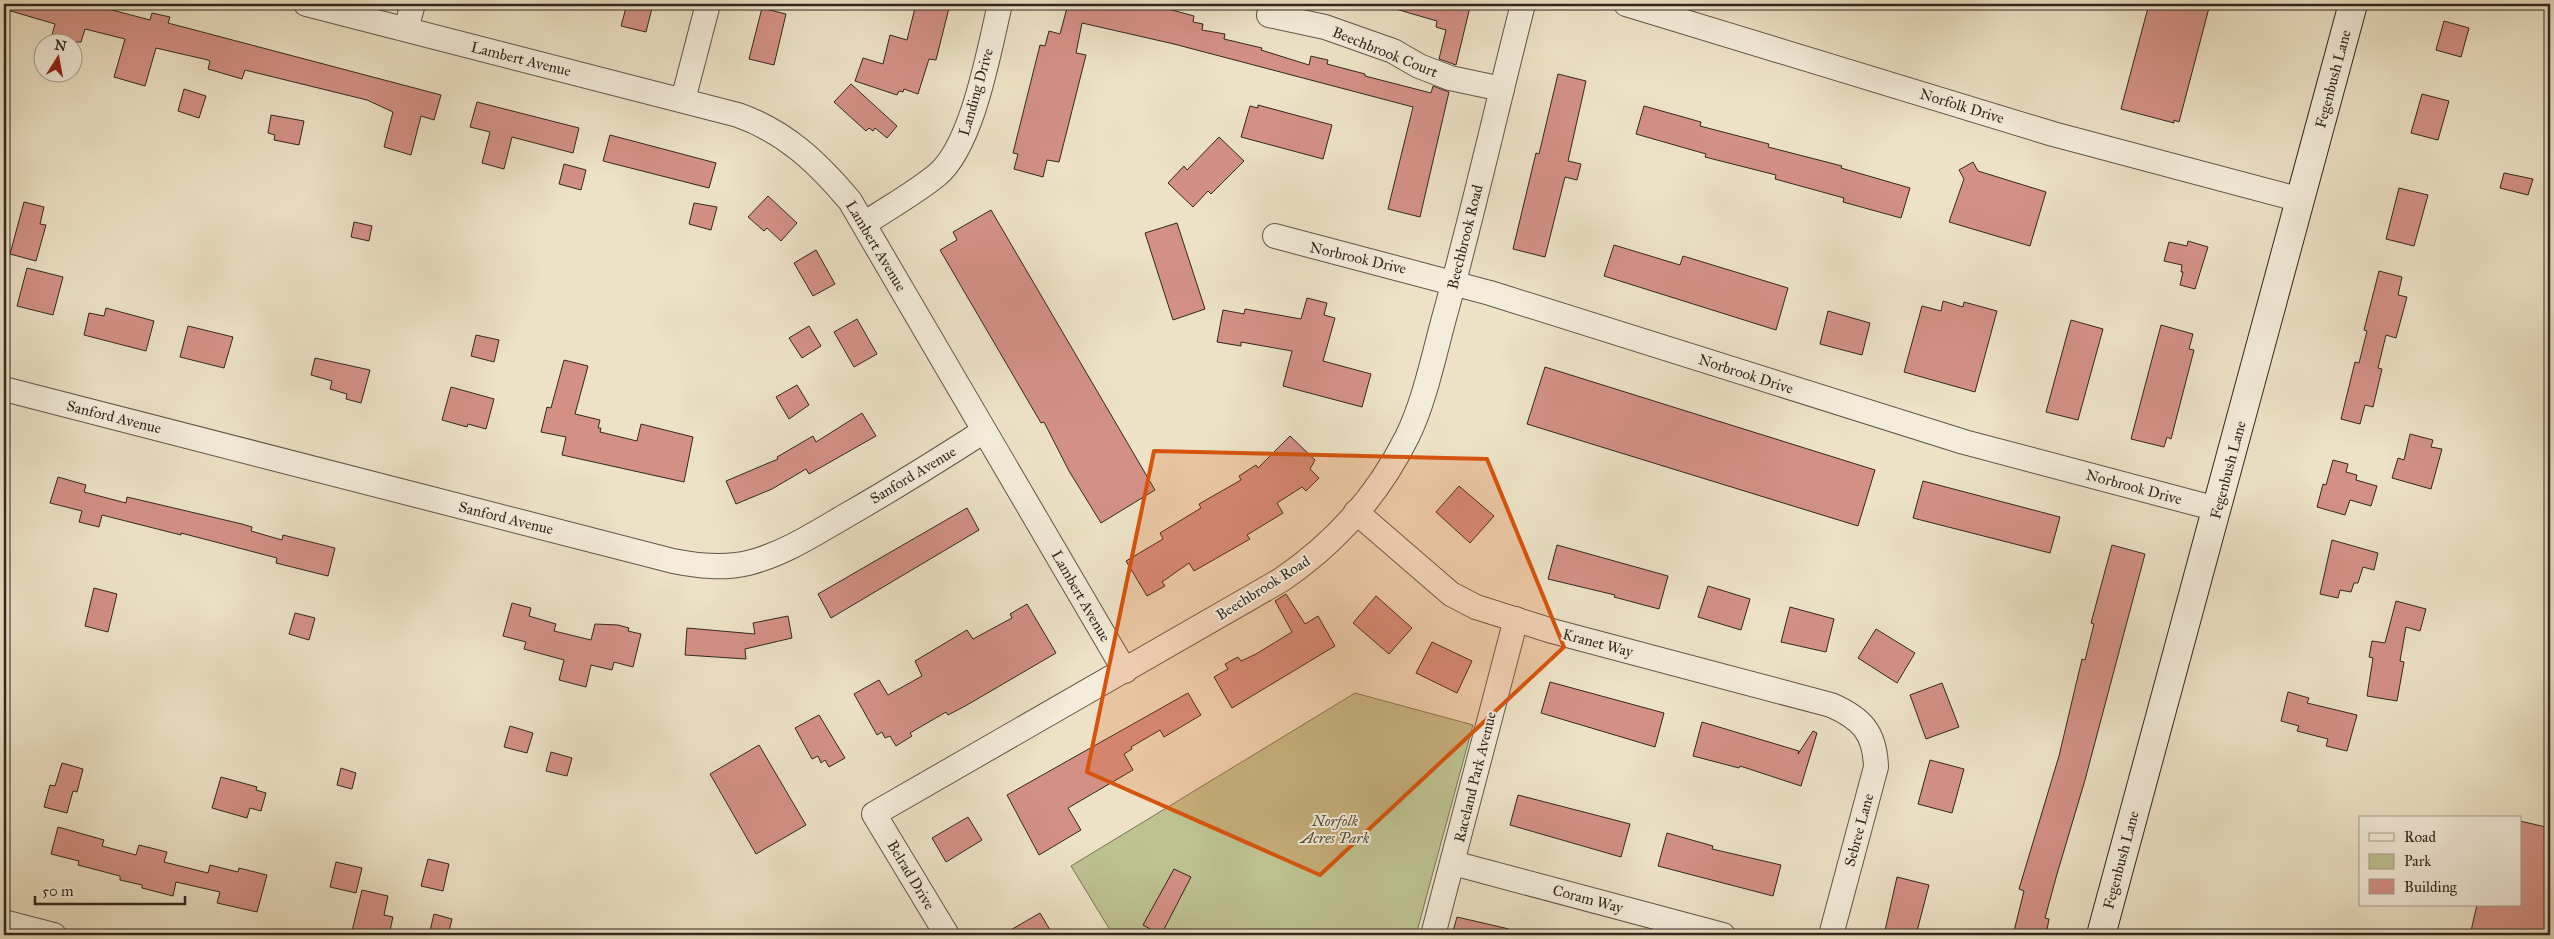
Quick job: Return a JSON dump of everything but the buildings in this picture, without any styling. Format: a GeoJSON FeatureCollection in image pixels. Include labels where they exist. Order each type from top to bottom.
{"type":"FeatureCollection","features":[{"type":"Feature","properties":{"kind":"main road","name":"Fegenbush Lane"},"geometry":{"type":"LineString","coordinates":[[2101,935],[2353,4]]}},
{"type":"Feature","properties":{"kind":"street","name":"Lambert Avenue"},"geometry":{"type":"LineString","coordinates":[[306,4],[683,100],[755,121],[795,144],[822,168],[850,200],[1125,671]]}},
{"type":"Feature","properties":{"kind":"street"},"geometry":{"type":"LineString","coordinates":[[406,30],[413,4]]}},
{"type":"Feature","properties":{"kind":"street"},"geometry":{"type":"LineString","coordinates":[[683,100],[708,4]]}},
{"type":"Feature","properties":{"kind":"street","name":"Landing Drive"},"geometry":{"type":"LineString","coordinates":[[864,224],[938,174],[953,157],[969,126],[1000,4]]}},
{"type":"Feature","properties":{"kind":"street","name":"Beechbrook Road"},"geometry":{"type":"LineString","coordinates":[[874,814],[1125,671],[1302,566],[1333,539],[1378,486],[1407,436],[1426,383],[1454,282],[1523,4]]}},
{"type":"Feature","properties":{"kind":"street","name":"Norfolk Drive"},"geometry":{"type":"LineString","coordinates":[[1626,4],[2053,134],[2301,200]]}},
{"type":"Feature","properties":{"kind":"street","name":"Beechbrook Court"},"geometry":{"type":"LineString","coordinates":[[1269,15],[1326,27],[1393,51],[1419,66],[1450,78],[1502,89]]}},
{"type":"Feature","properties":{"kind":"street","name":"Norbrook Drive"},"geometry":{"type":"LineString","coordinates":[[1275,236],[1454,282],[1954,440],[2217,509]]}},
{"type":"Feature","properties":{"kind":"street","name":"Sanford Avenue"},"geometry":{"type":"LineString","coordinates":[[4,389],[673,561],[709,566],[747,563],[766,558],[796,545],[918,474],[984,431]]}},
{"type":"Feature","properties":{"kind":"street","name":"Kranet Way"},"geometry":{"type":"LineString","coordinates":[[1356,512],[1451,594],[1476,607],[1552,631],[1831,705],[1850,714],[1863,727]]}},
{"type":"Feature","properties":{"kind":"street","name":"Raceland Park Avenue"},"geometry":{"type":"LineString","coordinates":[[1433,935],[1516,619]]}},
{"type":"Feature","properties":{"kind":"street","name":"Sebree Lane"},"geometry":{"type":"LineString","coordinates":[[1831,935],[1876,767],[1872,739],[1863,727]]}},
{"type":"Feature","properties":{"kind":"street","name":"Belrad Drive"},"geometry":{"type":"LineString","coordinates":[[874,814],[947,935]]}},
{"type":"Feature","properties":{"kind":"street","name":"Coram Way"},"geometry":{"type":"LineString","coordinates":[[1453,863],[1723,935]]}},
{"type":"Feature","properties":{"kind":"street"},"geometry":{"type":"LineString","coordinates":[[4,922],[54,935]]}},
{"type":"Feature","properties":{"kind":"highlighted area"},"geometry":{"type":"Polygon","coordinates":[[[1154,451],[1487,459],[1564,647],[1320,875],[1087,772],[1154,451]]]}},
{"type":"Feature","properties":{"kind":"green space","name":"Norfolk Acres Park"},"geometry":{"type":"Polygon","coordinates":[[[1355,693],[1473,725],[1416,935],[1113,935],[1071,866],[1355,693]]]}}]}
